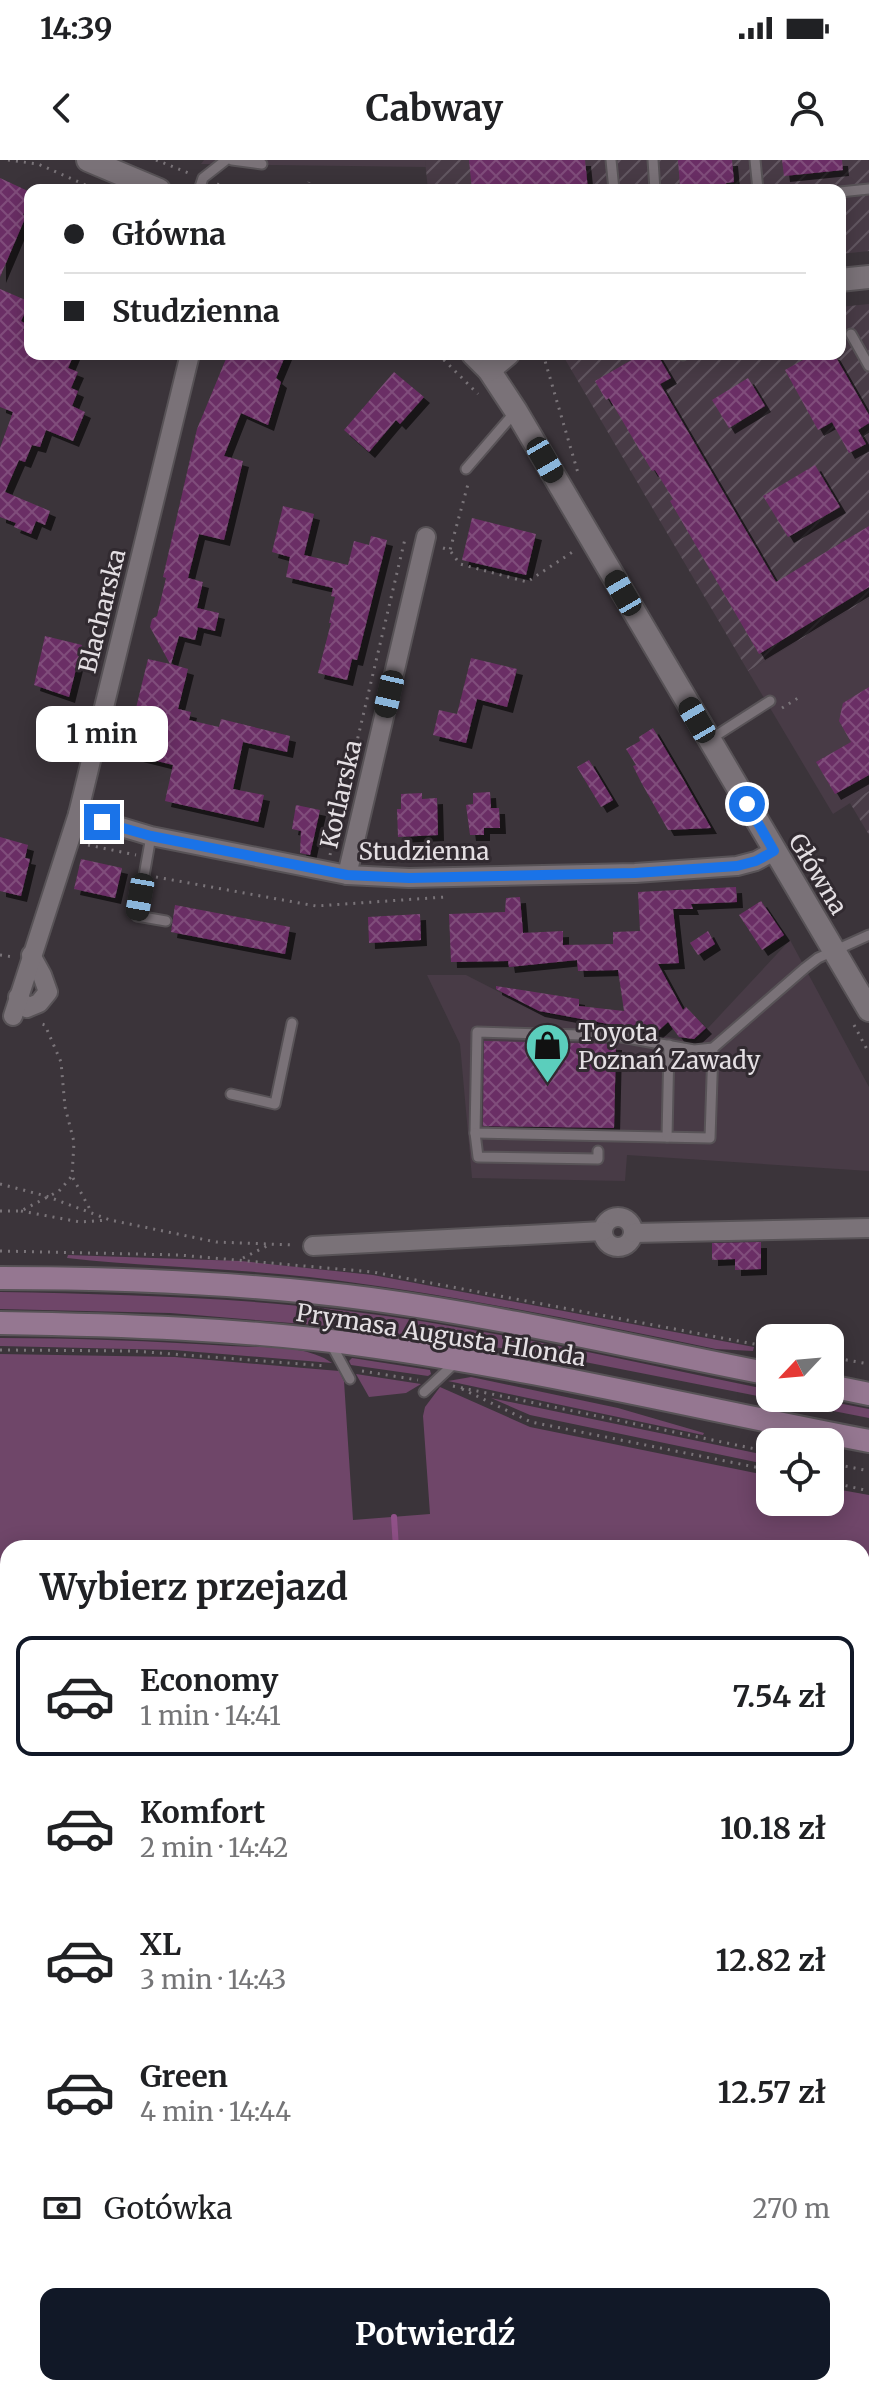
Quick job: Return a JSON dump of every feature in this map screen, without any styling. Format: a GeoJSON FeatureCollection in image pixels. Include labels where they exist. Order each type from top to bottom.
{"type":"FeatureCollection","features":[{"type":"Feature","properties":{"kind":"main road","name":"Prymasa Augusta Hlonda"},"geometry":{"type":"LineString","coordinates":[[0,1278],[179,1282],[372,1299],[756,1371]]}},
{"type":"Feature","properties":{"kind":"main road","name":"Prymasa Augusta Hlonda"},"geometry":{"type":"LineString","coordinates":[[0,1323],[205,1329],[328,1341],[459,1360],[869,1441]]}},
{"type":"Feature","properties":{"kind":"main road"},"geometry":{"type":"LineString","coordinates":[[844,1389],[869,1394]]}},
{"type":"Feature","properties":{"kind":"street"},"geometry":{"type":"LineString","coordinates":[[88,160],[145,184]]}},
{"type":"Feature","properties":{"kind":"street"},"geometry":{"type":"LineString","coordinates":[[846,279],[869,277]]}},
{"type":"Feature","properties":{"kind":"street","name":"Blacharska"},"geometry":{"type":"LineString","coordinates":[[13,1016],[78,814],[189,360]]}},
{"type":"Feature","properties":{"kind":"street","name":"Główna"},"geometry":{"type":"LineString","coordinates":[[484,360],[869,1010]]}},
{"type":"Feature","properties":{"kind":"street","name":"Kotlarska"},"geometry":{"type":"LineString","coordinates":[[347,875],[425,540]]}},
{"type":"Feature","properties":{"kind":"street","name":"Studzienna"},"geometry":{"type":"LineString","coordinates":[[78,814],[151,836],[347,875],[409,878],[635,873],[737,866],[756,861],[774,851]]}},
{"type":"Feature","properties":{"kind":"street"},"geometry":{"type":"LineString","coordinates":[[18,997],[27,1008],[39,1003],[48,992],[31,955]]}},
{"type":"Feature","properties":{"kind":"street"},"geometry":{"type":"LineString","coordinates":[[313,1246],[603,1231],[607,1243],[618,1247],[630,1242],[634,1233],[869,1228]]}},
{"type":"Feature","properties":{"kind":"lane"},"geometry":{"type":"LineString","coordinates":[[201,184],[214,160]]}},
{"type":"Feature","properties":{"kind":"lane"},"geometry":{"type":"LineString","coordinates":[[203,178],[229,160],[262,164]]}},
{"type":"Feature","properties":{"kind":"lane"},"geometry":{"type":"LineString","coordinates":[[611,160],[613,184]]}},
{"type":"Feature","properties":{"kind":"lane"},"geometry":{"type":"LineString","coordinates":[[653,160],[655,184]]}},
{"type":"Feature","properties":{"kind":"lane"},"geometry":{"type":"LineString","coordinates":[[755,160],[757,184]]}},
{"type":"Feature","properties":{"kind":"lane"},"geometry":{"type":"LineString","coordinates":[[846,191],[869,189]]}},
{"type":"Feature","properties":{"kind":"lane"},"geometry":{"type":"LineString","coordinates":[[851,334],[869,366]]}},
{"type":"Feature","properties":{"kind":"lane"},"geometry":{"type":"LineString","coordinates":[[466,469],[516,411]]}},
{"type":"Feature","properties":{"kind":"lane"},"geometry":{"type":"LineString","coordinates":[[709,740],[770,701]]}},
{"type":"Feature","properties":{"kind":"lane"},"geometry":{"type":"LineString","coordinates":[[151,836],[137,916],[166,921]]}},
{"type":"Feature","properties":{"kind":"lane"},"geometry":{"type":"LineString","coordinates":[[598,1151],[598,1159],[478,1157],[475,1133],[477,1032],[616,1036],[694,1050],[713,1048],[805,968],[869,935]]}},
{"type":"Feature","properties":{"kind":"lane"},"geometry":{"type":"LineString","coordinates":[[231,1094],[275,1104],[292,1023]]}},
{"type":"Feature","properties":{"kind":"lane"},"geometry":{"type":"LineString","coordinates":[[667,1137],[669,1045]]}},
{"type":"Feature","properties":{"kind":"lane"},"geometry":{"type":"LineString","coordinates":[[475,1133],[710,1138],[713,1048]]}},
{"type":"Feature","properties":{"kind":"lane"},"geometry":{"type":"LineString","coordinates":[[328,1341],[350,1379]]}},
{"type":"Feature","properties":{"kind":"lane"},"geometry":{"type":"LineString","coordinates":[[424,1392],[459,1360]]}},
{"type":"Feature","properties":{"kind":"path"},"geometry":{"type":"LineString","coordinates":[[8,160],[38,164],[83,184]]}},
{"type":"Feature","properties":{"kind":"path"},"geometry":{"type":"LineString","coordinates":[[545,360],[574,466],[582,479]]}},
{"type":"Feature","properties":{"kind":"path"},"geometry":{"type":"LineString","coordinates":[[450,550],[469,482],[466,469]]}},
{"type":"Feature","properties":{"kind":"path"},"geometry":{"type":"LineString","coordinates":[[330,856],[405,539],[425,540],[450,550],[460,564],[527,582],[574,551]]}},
{"type":"Feature","properties":{"kind":"path"},"geometry":{"type":"LineString","coordinates":[[69,841],[148,858]]}},
{"type":"Feature","properties":{"kind":"path"},"geometry":{"type":"LineString","coordinates":[[13,1016],[45,1025],[61,1062],[65,1107],[74,1142],[72,1176],[92,1213]]}},
{"type":"Feature","properties":{"kind":"path"},"geometry":{"type":"LineString","coordinates":[[21,1211],[59,1191],[72,1176]]}},
{"type":"Feature","properties":{"kind":"path"},"geometry":{"type":"LineString","coordinates":[[0,1184],[46,1196],[110,1220],[216,1242],[313,1246]]}},
{"type":"Feature","properties":{"kind":"path"},"geometry":{"type":"LineString","coordinates":[[0,1211],[21,1211],[80,1222],[110,1220]]}},
{"type":"Feature","properties":{"kind":"path"},"geometry":{"type":"LineString","coordinates":[[241,1259],[272,1244]]}},
{"type":"Feature","properties":{"kind":"path"},"geometry":{"type":"LineString","coordinates":[[0,1350],[163,1353],[345,1369],[433,1382],[756,1449]]}},
{"type":"Feature","properties":{"kind":"path"},"geometry":{"type":"LineString","coordinates":[[844,1360],[869,1364]]}},
{"type":"Feature","properties":{"kind":"path"},"geometry":{"type":"LineString","coordinates":[[457,1387],[531,1422],[756,1467]]}},
{"type":"Feature","properties":{"kind":"path"},"geometry":{"type":"LineString","coordinates":[[844,1466],[867,1470]]}},
{"type":"Feature","properties":{"kind":"path"},"geometry":{"type":"LineString","coordinates":[[844,1485],[869,1491]]}},
{"type":"Feature","properties":{"kind":"shaded area"},"geometry":{"type":"Polygon","coordinates":[[[204,160],[425,160],[426,167],[201,164],[204,160]]]}},
{"type":"Feature","properties":{"kind":"shaded area"},"geometry":{"type":"Polygon","coordinates":[[[425,160],[869,160],[869,251],[846,253],[846,184],[427,184],[425,160]]]}},
{"type":"Feature","properties":{"kind":"shaded area"},"geometry":{"type":"Polygon","coordinates":[[[869,304],[869,598],[748,671],[566,360],[846,360],[846,306],[869,304]]]}},
{"type":"Feature","properties":{"kind":"shaded area"},"geometry":{"type":"Polygon","coordinates":[[[869,598],[869,791],[833,814],[748,671],[869,598]]]}},
{"type":"Feature","properties":{"kind":"shaded area"},"geometry":{"type":"Polygon","coordinates":[[[869,791],[869,835],[850,803],[869,791]]]}},
{"type":"Feature","properties":{"kind":"shaded area"},"geometry":{"type":"Polygon","coordinates":[[[790,940],[869,1087],[869,1171],[627,1155],[625,1181],[472,1178],[460,1044],[427,975],[466,975],[538,1012],[695,1042],[790,940]]]}},
{"type":"Feature","properties":{"kind":"green space"},"geometry":{"type":"Polygon","coordinates":[[[68,1255],[241,1261],[373,1275],[754,1347],[753,1351],[716,1349],[513,1308],[360,1284],[279,1274],[67,1258],[68,1255]]]}},
{"type":"Feature","properties":{"kind":"green space"},"geometry":{"type":"Polygon","coordinates":[[[0,1292],[213,1299],[340,1310],[448,1326],[756,1387],[756,1396],[539,1353],[340,1327],[170,1313],[0,1309],[0,1292]]]}},
{"type":"Feature","properties":{"kind":"green space"},"geometry":{"type":"Polygon","coordinates":[[[0,1338],[283,1348],[309,1353],[332,1363],[173,1350],[0,1346],[0,1338]]]}},
{"type":"Feature","properties":{"kind":"green space"},"geometry":{"type":"Polygon","coordinates":[[[0,1354],[175,1357],[339,1371],[344,1381],[353,1520],[430,1514],[423,1416],[425,1407],[440,1387],[530,1427],[756,1473],[756,1516],[844,1516],[844,1491],[869,1495],[869,1540],[0,1540],[0,1354]]]}},
{"type":"Feature","properties":{"kind":"green space"},"geometry":{"type":"Polygon","coordinates":[[[352,1358],[430,1370],[431,1374],[351,1365],[349,1361],[352,1358]]]}},
{"type":"Feature","properties":{"kind":"green space"},"geometry":{"type":"Polygon","coordinates":[[[356,1374],[421,1384],[406,1393],[369,1397],[356,1374]]]}},
{"type":"Feature","properties":{"kind":"green space"},"geometry":{"type":"Polygon","coordinates":[[[471,1377],[618,1408],[704,1433],[448,1381],[471,1377]]]}},
{"type":"Feature","properties":{"kind":"green space"},"geometry":{"type":"Polygon","coordinates":[[[491,1398],[756,1453],[756,1462],[530,1415],[491,1398]]]}},
{"type":"Feature","properties":{"kind":"green space"},"geometry":{"type":"Polygon","coordinates":[[[844,1404],[869,1409],[869,1418],[839,1412],[844,1412],[844,1404]]]}},
{"type":"Feature","properties":{"kind":"building"},"geometry":{"type":"Polygon","coordinates":[[[469,160],[585,160],[587,184],[471,184],[469,160]]]}},
{"type":"Feature","properties":{"kind":"building"},"geometry":{"type":"Polygon","coordinates":[[[678,160],[732,160],[734,182],[680,184],[678,160]]]}},
{"type":"Feature","properties":{"kind":"building"},"geometry":{"type":"Polygon","coordinates":[[[782,160],[842,160],[843,170],[784,176],[782,160]]]}},
{"type":"Feature","properties":{"kind":"building"},"geometry":{"type":"Polygon","coordinates":[[[0,178],[24,189],[24,221],[0,277],[0,178]]]}},
{"type":"Feature","properties":{"kind":"building"},"geometry":{"type":"Polygon","coordinates":[[[0,289],[24,299],[21,321],[24,323],[24,360],[71,360],[68,368],[78,372],[71,388],[78,391],[72,406],[85,412],[73,441],[46,430],[40,447],[32,445],[25,462],[19,460],[5,492],[50,511],[45,525],[36,521],[31,534],[14,527],[16,523],[0,517],[0,448],[13,412],[0,407],[0,289]]]}},
{"type":"Feature","properties":{"kind":"building"},"geometry":{"type":"Polygon","coordinates":[[[226,360],[284,360],[276,378],[281,382],[268,425],[241,413],[224,456],[243,461],[224,540],[199,534],[188,578],[203,582],[197,608],[219,613],[215,631],[198,627],[195,640],[179,636],[171,664],[188,669],[178,709],[191,712],[189,720],[219,727],[221,719],[290,736],[287,752],[243,742],[233,789],[264,795],[258,822],[165,801],[173,765],[125,753],[148,659],[170,664],[150,627],[152,619],[157,616],[197,429],[226,360]]]}},
{"type":"Feature","properties":{"kind":"building"},"geometry":{"type":"Polygon","coordinates":[[[632,360],[660,360],[671,378],[660,384],[776,582],[869,526],[869,587],[759,654],[670,501],[673,499],[595,381],[632,360]]]}},
{"type":"Feature","properties":{"kind":"building"},"geometry":{"type":"Polygon","coordinates":[[[803,360],[837,360],[869,415],[869,423],[858,430],[866,444],[849,453],[832,422],[818,430],[785,370],[803,360]]]}},
{"type":"Feature","properties":{"kind":"building"},"geometry":{"type":"Polygon","coordinates":[[[394,372],[424,397],[400,424],[396,420],[369,452],[344,430],[394,372]]]}},
{"type":"Feature","properties":{"kind":"building"},"geometry":{"type":"Polygon","coordinates":[[[748,378],[765,406],[729,428],[712,400],[748,378]]]}},
{"type":"Feature","properties":{"kind":"building"},"geometry":{"type":"Polygon","coordinates":[[[815,465],[840,507],[788,537],[763,496],[815,465]]]}},
{"type":"Feature","properties":{"kind":"building"},"geometry":{"type":"Polygon","coordinates":[[[283,506],[314,514],[304,555],[348,565],[354,541],[369,545],[371,536],[387,540],[357,660],[352,659],[347,680],[318,673],[331,623],[335,597],[331,596],[333,588],[286,577],[290,557],[272,552],[283,506]]]}},
{"type":"Feature","properties":{"kind":"building"},"geometry":{"type":"Polygon","coordinates":[[[472,518],[536,534],[526,575],[462,560],[472,518]]]}},
{"type":"Feature","properties":{"kind":"building"},"geometry":{"type":"Polygon","coordinates":[[[45,636],[82,645],[69,697],[34,685],[45,636]]]}},
{"type":"Feature","properties":{"kind":"building"},"geometry":{"type":"Polygon","coordinates":[[[471,658],[517,669],[507,707],[477,699],[466,743],[433,735],[439,710],[457,714],[471,658]]]}},
{"type":"Feature","properties":{"kind":"building"},"geometry":{"type":"Polygon","coordinates":[[[869,687],[869,775],[835,794],[816,762],[851,742],[839,721],[843,703],[869,687]]]}},
{"type":"Feature","properties":{"kind":"building"},"geometry":{"type":"Polygon","coordinates":[[[653,728],[711,828],[668,830],[626,749],[653,728]]]}},
{"type":"Feature","properties":{"kind":"building"},"geometry":{"type":"Polygon","coordinates":[[[589,760],[613,800],[601,807],[577,767],[589,760]]]}},
{"type":"Feature","properties":{"kind":"building"},"geometry":{"type":"Polygon","coordinates":[[[490,792],[491,808],[499,808],[500,828],[484,828],[484,835],[470,835],[466,805],[473,804],[473,793],[490,792]]]}},
{"type":"Feature","properties":{"kind":"building"},"geometry":{"type":"Polygon","coordinates":[[[422,793],[422,799],[437,798],[438,835],[398,837],[397,809],[401,809],[401,794],[422,793]]]}},
{"type":"Feature","properties":{"kind":"building"},"geometry":{"type":"Polygon","coordinates":[[[296,805],[320,810],[310,855],[300,853],[301,831],[292,829],[296,805]]]}},
{"type":"Feature","properties":{"kind":"building"},"geometry":{"type":"Polygon","coordinates":[[[0,837],[28,845],[25,858],[30,859],[21,896],[0,891],[0,837]]]}},
{"type":"Feature","properties":{"kind":"building"},"geometry":{"type":"Polygon","coordinates":[[[81,859],[122,868],[115,898],[74,889],[81,859]]]}},
{"type":"Feature","properties":{"kind":"building"},"geometry":{"type":"Polygon","coordinates":[[[736,887],[737,902],[691,904],[693,909],[673,909],[679,963],[658,964],[683,1010],[686,1007],[706,1028],[694,1039],[679,1037],[668,1022],[656,1033],[539,1011],[496,989],[496,986],[579,999],[579,1006],[624,1011],[618,970],[578,971],[577,960],[509,967],[508,961],[451,962],[449,914],[505,912],[506,898],[520,897],[523,933],[563,931],[563,945],[613,944],[613,932],[640,931],[638,892],[736,887]]]}},
{"type":"Feature","properties":{"kind":"building"},"geometry":{"type":"Polygon","coordinates":[[[761,901],[784,935],[762,950],[739,915],[761,901]]]}},
{"type":"Feature","properties":{"kind":"building"},"geometry":{"type":"Polygon","coordinates":[[[175,905],[290,927],[285,954],[171,932],[175,905]]]}},
{"type":"Feature","properties":{"kind":"building"},"geometry":{"type":"Polygon","coordinates":[[[420,914],[421,940],[369,943],[368,917],[420,914]]]}},
{"type":"Feature","properties":{"kind":"building"},"geometry":{"type":"Polygon","coordinates":[[[708,931],[715,944],[698,955],[690,943],[708,931]]]}},
{"type":"Feature","properties":{"kind":"building","name":"Toyota Poznań Zawady"},"geometry":{"type":"Polygon","coordinates":[[[484,1041],[616,1044],[614,1128],[483,1126],[484,1041]]]}},
{"type":"Feature","properties":{"kind":"building"},"geometry":{"type":"Polygon","coordinates":[[[761,1242],[761,1269],[735,1270],[735,1259],[712,1260],[712,1243],[761,1242]]]}},
{"type":"Feature","properties":{"kind":"waterway"},"geometry":{"type":"LineString","coordinates":[[394,1517],[395,1540]]}},
{"type":"Feature","properties":{"kind":"place","name":"Toyota Poznań Zawady"},"geometry":{"type":"Point","coordinates":[547,1085]}},
{"type":"Feature","properties":{"kind":"route"},"geometry":{"type":"LineString","coordinates":[[102,822],[151,836],[347,875],[409,878],[635,873],[737,866],[756,861],[774,851],[747,804]]}}]}
